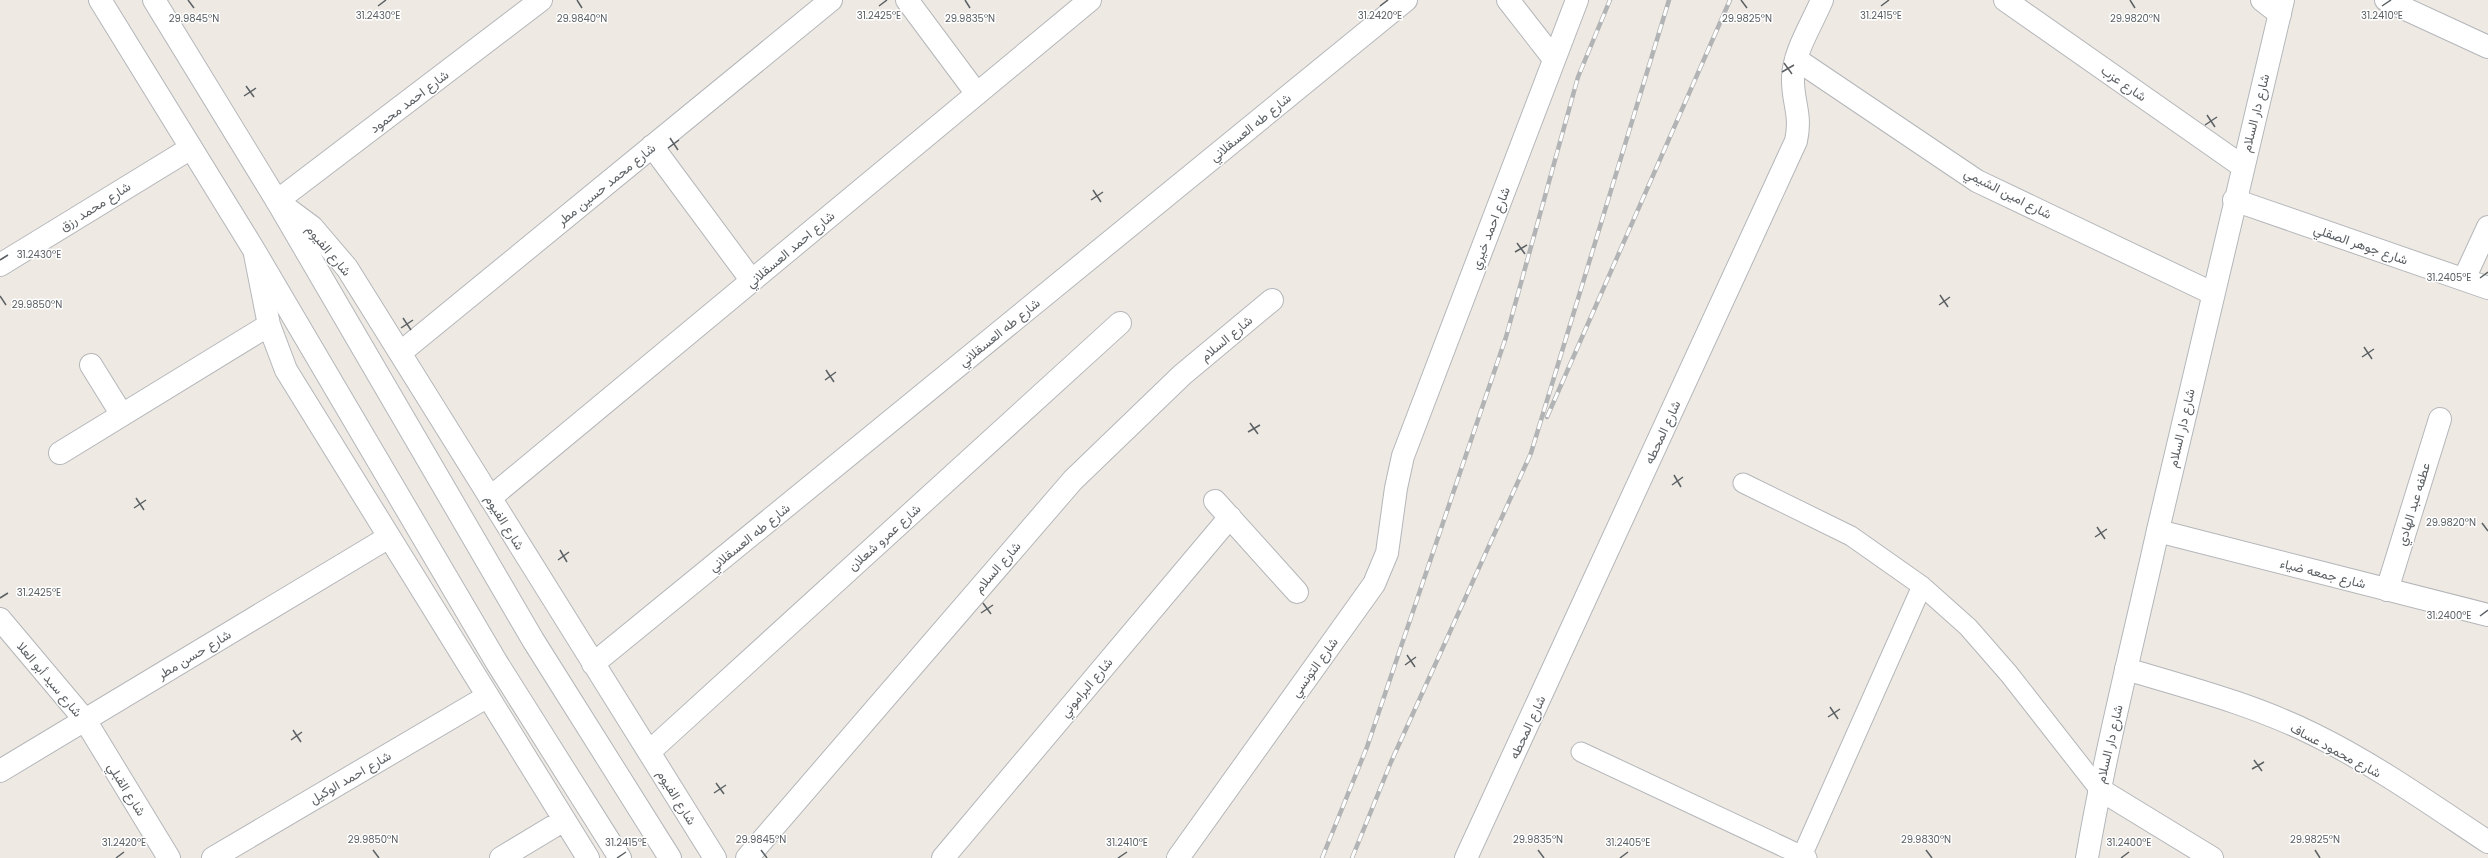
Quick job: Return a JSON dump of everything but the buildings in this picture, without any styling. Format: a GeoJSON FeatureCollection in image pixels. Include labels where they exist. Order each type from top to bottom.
{"type":"FeatureCollection","features":[{"type":"Feature","properties":{"kind":"street"},"geometry":{"type":"LineString","coordinates":[[100,0],[254,250],[497,663],[620,858]]}},
{"type":"Feature","properties":{"kind":"street","name":"شارع احمد محمود"},"geometry":{"type":"LineString","coordinates":[[277,201],[541,0]]}},
{"type":"Feature","properties":{"kind":"street","name":"شارع محمد حسين مطر"},"geometry":{"type":"LineString","coordinates":[[400,353],[831,0]]}},
{"type":"Feature","properties":{"kind":"street"},"geometry":{"type":"LineString","coordinates":[[907,0],[977,94]]}},
{"type":"Feature","properties":{"kind":"street","name":"شارع احمد العسقلاني"},"geometry":{"type":"LineString","coordinates":[[490,498],[1090,0]]}},
{"type":"Feature","properties":{"kind":"street","name":"شارع طه العسقلاني"},"geometry":{"type":"LineString","coordinates":[[593,664],[1406,0]]}},
{"type":"Feature","properties":{"kind":"street"},"geometry":{"type":"LineString","coordinates":[[1508,0],[1554,59]]}},
{"type":"Feature","properties":{"kind":"street","name":"شارع احمد خيري"},"geometry":{"type":"LineString","coordinates":[[1403,456],[1577,0]]}},
{"type":"Feature","properties":{"kind":"street","name":"شارع المحطه"},"geometry":{"type":"LineString","coordinates":[[1466,858],[1796,141],[1799,126],[1798,111],[1793,94],[1793,76],[1796,59],[1822,0]]}},
{"type":"Feature","properties":{"kind":"street","name":"شارع عزب"},"geometry":{"type":"LineString","coordinates":[[2005,0],[2242,166]]}},
{"type":"Feature","properties":{"kind":"street"},"geometry":{"type":"LineString","coordinates":[[2262,0],[2282,7]]}},
{"type":"Feature","properties":{"kind":"street"},"geometry":{"type":"LineString","coordinates":[[2386,0],[2488,46]]}},
{"type":"Feature","properties":{"kind":"street","name":"شارع الفيوم"},"geometry":{"type":"LineString","coordinates":[[157,1],[277,201],[533,640],[670,858]]}},
{"type":"Feature","properties":{"kind":"street","name":"شارع دار السلام"},"geometry":{"type":"LineString","coordinates":[[2087,858],[2099,789],[2212,293],[2282,7]]}},
{"type":"Feature","properties":{"kind":"street","name":"شارع امين الشيمي"},"geometry":{"type":"LineString","coordinates":[[1796,59],[1977,181],[2212,293]]}},
{"type":"Feature","properties":{"kind":"street"},"geometry":{"type":"LineString","coordinates":[[652,146],[752,280]]}},
{"type":"Feature","properties":{"kind":"street","name":"شارع محمد رزق"},"geometry":{"type":"LineString","coordinates":[[0,265],[191,148]]}},
{"type":"Feature","properties":{"kind":"street","name":"شارع جوهر الصقلي"},"geometry":{"type":"LineString","coordinates":[[2234,200],[2488,288]]}},
{"type":"Feature","properties":{"kind":"street","name":"شارع الفيوم"},"geometry":{"type":"LineString","coordinates":[[277,201],[312,227],[346,268],[715,858]]}},
{"type":"Feature","properties":{"kind":"street"},"geometry":{"type":"LineString","coordinates":[[2464,280],[2488,227]]}},
{"type":"Feature","properties":{"kind":"street"},"geometry":{"type":"LineString","coordinates":[[254,250],[269,325],[286,370],[588,858]]}},
{"type":"Feature","properties":{"kind":"street","name":"شارع السلام"},"geometry":{"type":"LineString","coordinates":[[747,858],[1073,480],[1182,375],[1272,300]]}},
{"type":"Feature","properties":{"kind":"street","name":"شارع عمرو شعلان"},"geometry":{"type":"LineString","coordinates":[[649,752],[1120,322]]}},
{"type":"Feature","properties":{"kind":"street"},"geometry":{"type":"LineString","coordinates":[[60,453],[269,325]]}},
{"type":"Feature","properties":{"kind":"street"},"geometry":{"type":"LineString","coordinates":[[91,365],[122,415]]}},
{"type":"Feature","properties":{"kind":"street","name":"عطفه عبد الهادي"},"geometry":{"type":"LineString","coordinates":[[2387,590],[2440,419]]}},
{"type":"Feature","properties":{"kind":"street","name":"شارع التونسي"},"geometry":{"type":"LineString","coordinates":[[1178,858],[1374,584],[1387,553],[1396,488],[1403,456]]}},
{"type":"Feature","properties":{"kind":"street"},"geometry":{"type":"LineString","coordinates":[[1216,500],[1297,592]]}},
{"type":"Feature","properties":{"kind":"street","name":"شارع البراموني"},"geometry":{"type":"LineString","coordinates":[[943,858],[1230,517]]}},
{"type":"Feature","properties":{"kind":"street","name":"شارع جمعه ضياء"},"geometry":{"type":"LineString","coordinates":[[2158,531],[2488,615]]}},
{"type":"Feature","properties":{"kind":"street","name":"شارع حسن مطر"},"geometry":{"type":"LineString","coordinates":[[0,771],[389,537]]}},
{"type":"Feature","properties":{"kind":"street","name":"شارع سيد أبو العلا"},"geometry":{"type":"LineString","coordinates":[[0,619],[85,720]]}},
{"type":"Feature","properties":{"kind":"street","name":"شارع محمود عساف"},"geometry":{"type":"LineString","coordinates":[[2126,669],[2225,698],[2315,735],[2400,784],[2488,842]]}},
{"type":"Feature","properties":{"kind":"street","name":"شارع احمد الوكيل"},"geometry":{"type":"LineString","coordinates":[[212,858],[488,696]]}},
{"type":"Feature","properties":{"kind":"street","name":"شارع القبلي"},"geometry":{"type":"LineString","coordinates":[[85,720],[169,858]]}},
{"type":"Feature","properties":{"kind":"street"},"geometry":{"type":"LineString","coordinates":[[2099,789],[2212,858]]}},
{"type":"Feature","properties":{"kind":"street"},"geometry":{"type":"LineString","coordinates":[[501,858],[564,820]]}},
{"type":"Feature","properties":{"kind":"lane"},"geometry":{"type":"LineString","coordinates":[[1743,483],[1851,536],[1922,586],[1968,627],[2009,674],[2099,789]]}},
{"type":"Feature","properties":{"kind":"lane"},"geometry":{"type":"LineString","coordinates":[[1581,752],[1804,857],[1922,586]]}},
{"type":"Feature","properties":{"kind":"railway"},"geometry":{"type":"LineString","coordinates":[[1322,858],[1367,747],[1506,337],[1578,77],[1610,0]]}},
{"type":"Feature","properties":{"kind":"railway"},"geometry":{"type":"LineString","coordinates":[[1352,858],[1391,762],[1531,453],[1669,0]]}},
{"type":"Feature","properties":{"kind":"railway"},"geometry":{"type":"LineString","coordinates":[[1547,417],[1730,0]]}}]}
